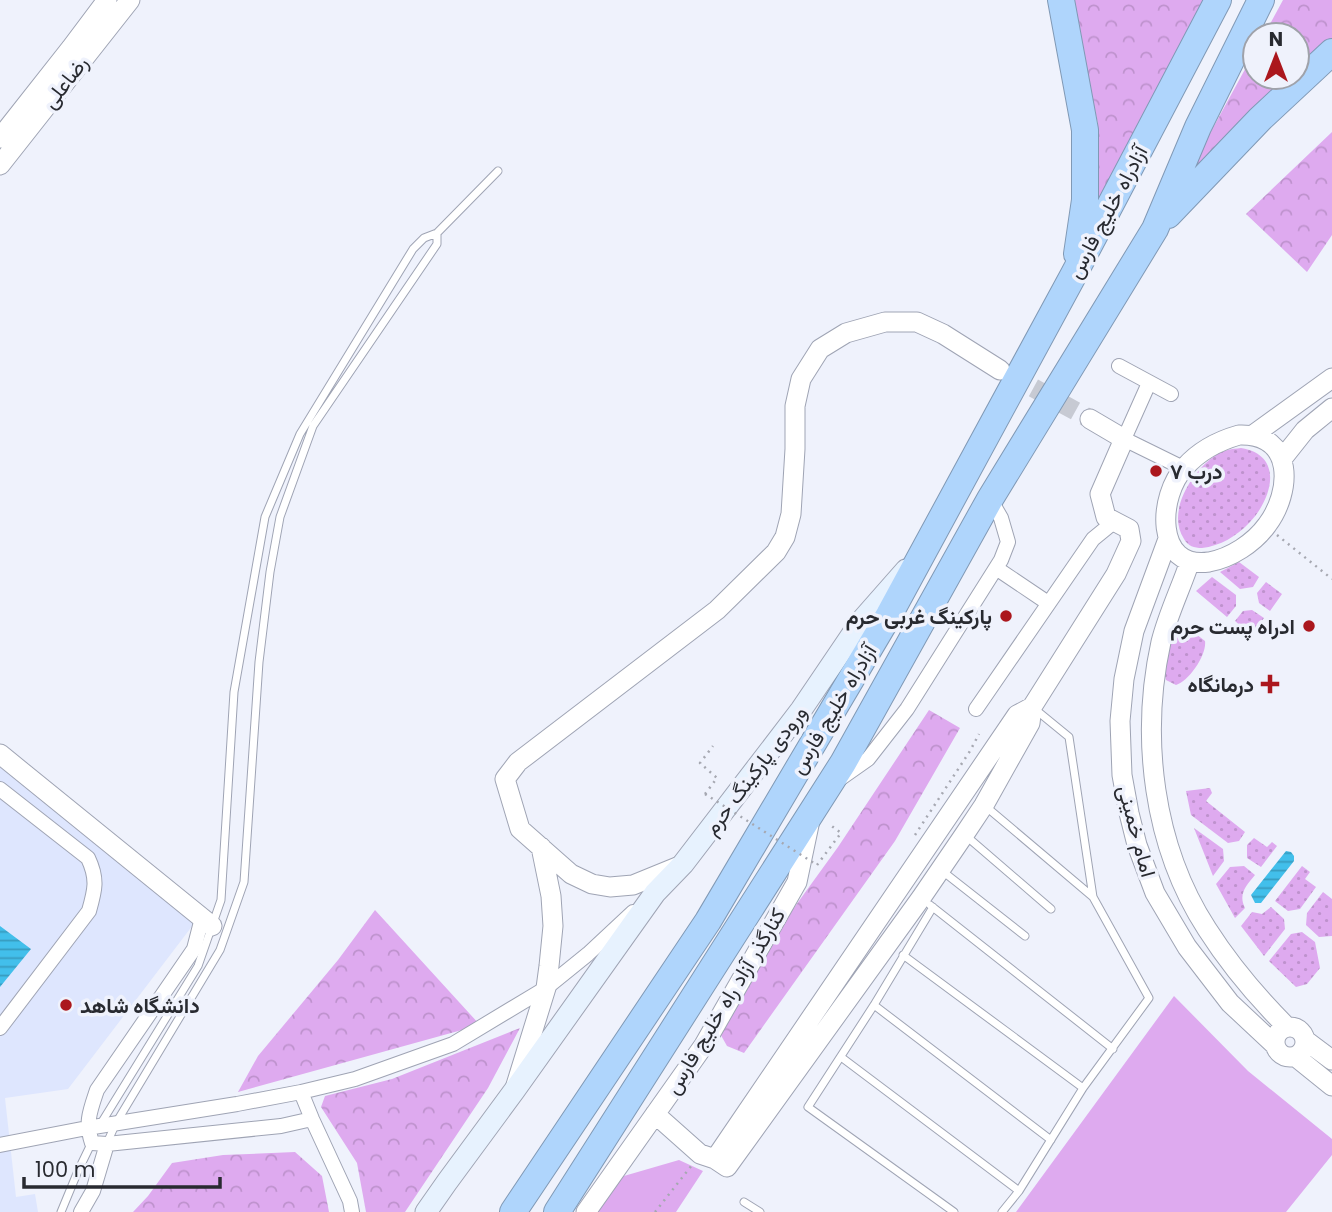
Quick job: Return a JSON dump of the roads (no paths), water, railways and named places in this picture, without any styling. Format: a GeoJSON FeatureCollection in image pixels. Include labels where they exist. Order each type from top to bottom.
{"type":"FeatureCollection","features":[{"type":"Feature","properties":{"kind":"highway"},"geometry":{"type":"LineString","coordinates":[[1061,0],[1086,130],[1086,200],[1074,274]]}},
{"type":"Feature","properties":{"kind":"highway","name":"آزادراه خلیج فارس"},"geometry":{"type":"LineString","coordinates":[[513,1212],[708,921],[883,625],[1074,274],[1218,0]]}},
{"type":"Feature","properties":{"kind":"highway","name":"آزادراه خلیج فارس"},"geometry":{"type":"LineString","coordinates":[[557,1212],[850,751],[990,499],[1155,229],[1198,127],[1261,0]]}},
{"type":"Feature","properties":{"kind":"highway"},"geometry":{"type":"LineString","coordinates":[[1155,229],[1260,119],[1332,52]]}},
{"type":"Feature","properties":{"kind":"main road","name":"ورودی پارکینگ حرم"},"geometry":{"type":"LineString","coordinates":[[655,893],[683,864],[802,710],[862,620],[928,545]]}},
{"type":"Feature","properties":{"kind":"main road"},"geometry":{"type":"LineString","coordinates":[[426,1212],[655,893]]}},
{"type":"Feature","properties":{"kind":"street","name":"رضاعلی"},"geometry":{"type":"LineString","coordinates":[[0,138],[107,0]]}},
{"type":"Feature","properties":{"kind":"street","name":"رضاعلی"},"geometry":{"type":"LineString","coordinates":[[0,165],[130,0]]}},
{"type":"Feature","properties":{"kind":"street"},"geometry":{"type":"LineString","coordinates":[[683,864],[634,885],[610,887],[592,884],[571,874],[520,829],[505,779],[518,762],[717,610],[776,552],[785,537],[791,514],[794,406],[802,379],[820,349],[846,333],[885,322],[916,322],[943,334],[1000,370]]}},
{"type":"Feature","properties":{"kind":"street"},"geometry":{"type":"LineString","coordinates":[[1119,366],[1171,394]]}},
{"type":"Feature","properties":{"kind":"street"},"geometry":{"type":"LineString","coordinates":[[1254,435],[1332,378]]}},
{"type":"Feature","properties":{"kind":"street"},"geometry":{"type":"LineString","coordinates":[[655,1114],[700,1154],[727,1167],[927,902],[940,869],[984,805],[1030,723],[1032,706],[1116,574],[1132,541],[1129,529],[1106,516],[1100,494],[1149,383]]}},
{"type":"Feature","properties":{"kind":"street"},"geometry":{"type":"LineString","coordinates":[[1282,459],[1305,430],[1332,408]]}},
{"type":"Feature","properties":{"kind":"street"},"geometry":{"type":"LineString","coordinates":[[1090,419],[1183,468]]}},
{"type":"Feature","properties":{"kind":"street"},"geometry":{"type":"LineString","coordinates":[[1239,435],[1254,435],[1266,440],[1282,459],[1284,487],[1279,502],[1266,527],[1243,548],[1215,561],[1202,563],[1189,561],[1177,552],[1168,539],[1164,519],[1168,499],[1183,468],[1204,449],[1239,435]]}},
{"type":"Feature","properties":{"kind":"street"},"geometry":{"type":"LineString","coordinates":[[819,800],[868,758],[907,709],[996,568],[1008,542],[1001,518],[990,499]]}},
{"type":"Feature","properties":{"kind":"street"},"geometry":{"type":"LineString","coordinates":[[976,709],[1093,540],[1115,521]]}},
{"type":"Feature","properties":{"kind":"street","name":"امام خمینی"},"geometry":{"type":"LineString","coordinates":[[1168,539],[1134,631],[1124,679],[1120,721],[1122,775],[1129,813],[1137,845],[1155,893],[1187,947],[1230,1003],[1275,1045]]}},
{"type":"Feature","properties":{"kind":"street","name":"امام خمینی"},"geometry":{"type":"LineString","coordinates":[[1189,561],[1162,639],[1153,693],[1152,747],[1157,801],[1166,839],[1179,874],[1205,926],[1252,991],[1287,1027]]}},
{"type":"Feature","properties":{"kind":"street"},"geometry":{"type":"LineString","coordinates":[[996,568],[1048,603]]}},
{"type":"Feature","properties":{"kind":"street"},"geometry":{"type":"LineString","coordinates":[[715,1159],[1017,715],[1032,706]]}},
{"type":"Feature","properties":{"kind":"street"},"geometry":{"type":"LineString","coordinates":[[0,754],[207,922],[194,949],[97,1090],[91,1106],[92,1143],[107,1144],[281,1126],[312,1119]]}},
{"type":"Feature","properties":{"kind":"street"},"geometry":{"type":"LineString","coordinates":[[0,789],[88,858],[95,872],[95,890],[89,911],[0,1028]]}},
{"type":"Feature","properties":{"kind":"street","name":"کنارگذر آزاد راه خلیج فارس"},"geometry":{"type":"LineString","coordinates":[[586,1212],[704,1045],[797,882],[819,800]]}},
{"type":"Feature","properties":{"kind":"street"},"geometry":{"type":"LineString","coordinates":[[514,1091],[546,988],[553,926],[551,896],[541,847]]}},
{"type":"Feature","properties":{"kind":"street"},"geometry":{"type":"LineString","coordinates":[[0,1145],[301,1092],[355,1079],[453,1044],[546,988],[655,893]]}},
{"type":"Feature","properties":{"kind":"street"},"geometry":{"type":"LineString","coordinates":[[1300,1048],[1287,1058],[1282,1056],[1275,1045],[1279,1032],[1287,1027],[1299,1030],[1300,1048],[1332,1086]]}},
{"type":"Feature","properties":{"kind":"street"},"geometry":{"type":"LineString","coordinates":[[1300,1048],[1332,1060]]}},
{"type":"Feature","properties":{"kind":"street"},"geometry":{"type":"LineString","coordinates":[[301,1092],[350,1201],[352,1212]]}},
{"type":"Feature","properties":{"kind":"street"},"geometry":{"type":"LineString","coordinates":[[81,1212],[93,1191],[107,1144]]}},
{"type":"Feature","properties":{"kind":"lane"},"geometry":{"type":"LineString","coordinates":[[93,1127],[198,966],[207,922],[221,900],[234,692],[265,517],[300,434],[413,249],[424,238],[436,233],[499,171]]}},
{"type":"Feature","properties":{"kind":"lane"},"geometry":{"type":"LineString","coordinates":[[107,1144],[116,1123],[220,950],[244,882],[259,662],[280,516],[313,426],[437,244],[436,233]]}},
{"type":"Feature","properties":{"kind":"lane"},"geometry":{"type":"LineString","coordinates":[[1002,1212],[1083,1088],[1149,998],[1093,897],[1069,737],[1032,706]]}},
{"type":"Feature","properties":{"kind":"lane"},"geometry":{"type":"LineString","coordinates":[[984,805],[1093,897]]}},
{"type":"Feature","properties":{"kind":"lane"},"geometry":{"type":"LineString","coordinates":[[964,835],[1051,909]]}},
{"type":"Feature","properties":{"kind":"lane"},"geometry":{"type":"LineString","coordinates":[[940,869],[1025,936]]}},
{"type":"Feature","properties":{"kind":"lane"},"geometry":{"type":"LineString","coordinates":[[954,1212],[808,1107],[903,956],[927,902],[1112,1049]]}},
{"type":"Feature","properties":{"kind":"lane"},"geometry":{"type":"LineString","coordinates":[[903,956],[1083,1088]]}},
{"type":"Feature","properties":{"kind":"lane"},"geometry":{"type":"LineString","coordinates":[[874,1005],[1051,1140]]}},
{"type":"Feature","properties":{"kind":"lane"},"geometry":{"type":"LineString","coordinates":[[841,1057],[1018,1191]]}},
{"type":"Feature","properties":{"kind":"lane"},"geometry":{"type":"LineString","coordinates":[[61,1212],[92,1143]]}},
{"type":"Feature","properties":{"kind":"lane"},"geometry":{"type":"LineString","coordinates":[[744,1202],[760,1212]]}},
{"type":"Feature","properties":{"kind":"water"},"geometry":{"type":"Polygon","coordinates":[[[1286,851],[1291,852],[1294,861],[1261,903],[1255,903],[1251,895],[1286,851]]]}},
{"type":"Feature","properties":{"kind":"water"},"geometry":{"type":"Polygon","coordinates":[[[0,926],[31,949],[0,987],[0,926]]]}},
{"type":"Feature","properties":{"kind":"tunnel"},"geometry":{"type":"LineString","coordinates":[[1008,374],[1090,419]]}},
{"type":"Feature","properties":{"kind":"place","name":"درب ۷"},"geometry":{"type":"Point","coordinates":[1156,471]}},
{"type":"Feature","properties":{"kind":"place","name":"پارکینگ غربی حرم"},"geometry":{"type":"Point","coordinates":[1006,616]}},
{"type":"Feature","properties":{"kind":"place","name":"ادراه پست حرم"},"geometry":{"type":"Point","coordinates":[1309,626]}},
{"type":"Feature","properties":{"kind":"place","name":"درمانگاه"},"geometry":{"type":"Point","coordinates":[1270,684]}},
{"type":"Feature","properties":{"kind":"place","name":"دانشگاه شاهد"},"geometry":{"type":"Point","coordinates":[66,1005]}}]}
